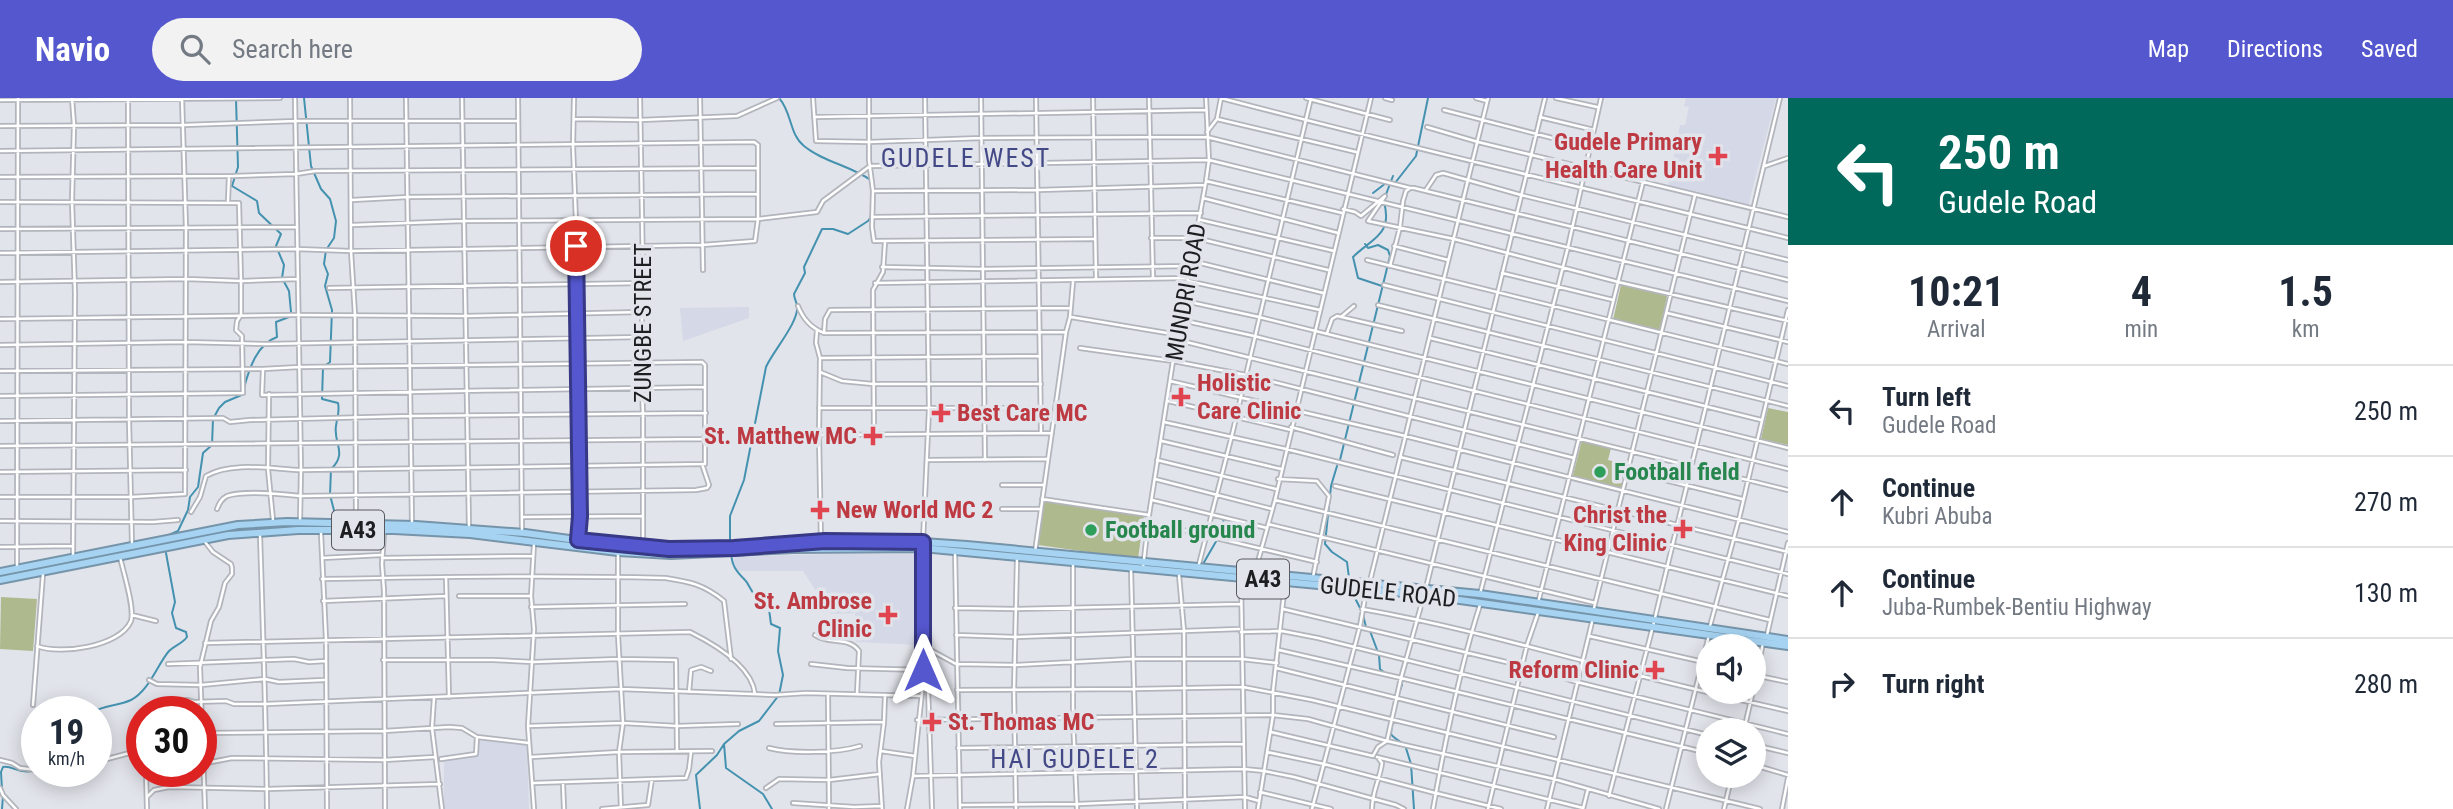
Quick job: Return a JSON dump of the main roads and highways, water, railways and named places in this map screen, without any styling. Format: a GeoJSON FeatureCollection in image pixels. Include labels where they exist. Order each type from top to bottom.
{"type":"FeatureCollection","features":[{"type":"Feature","properties":{"kind":"highway","name":"A43"},"geometry":{"type":"LineString","coordinates":[[0,572],[237,525],[274,522],[412,525],[522,533],[643,548],[735,551]]}},
{"type":"Feature","properties":{"kind":"highway","name":"A43"},"geometry":{"type":"LineString","coordinates":[[0,580],[260,531],[384,530],[535,540],[618,552],[671,555],[719,551]]}},
{"type":"Feature","properties":{"kind":"highway","name":"GUDELE ROAD"},"geometry":{"type":"LineString","coordinates":[[735,551],[821,542],[923,545],[1035,552],[1179,571],[1241,577],[1313,578],[1368,586]]}},
{"type":"Feature","properties":{"kind":"highway","name":"GUDELE ROAD"},"geometry":{"type":"LineString","coordinates":[[735,551],[923,545],[955,551],[1073,562],[1255,572],[1286,578],[1594,611],[1723,634]]}},
{"type":"Feature","properties":{"kind":"highway","name":"GUDELE ROAD"},"geometry":{"type":"LineString","coordinates":[[1766,640],[1788,640]]}},
{"type":"Feature","properties":{"kind":"highway","name":"GUDELE ROAD"},"geometry":{"type":"LineString","coordinates":[[1766,640],[1788,646]]}},
{"type":"Feature","properties":{"kind":"waterway"},"geometry":{"type":"LineString","coordinates":[[304,98],[311,166],[321,189],[330,199],[336,221],[334,238],[326,250],[324,264],[328,274],[325,286],[332,310],[330,362],[323,367],[322,399],[338,403],[339,406],[336,432],[339,458],[331,469],[330,495],[336,518]]}},
{"type":"Feature","properties":{"kind":"waterway"},"geometry":{"type":"LineString","coordinates":[[779,98],[799,141],[804,146],[872,181]]}},
{"type":"Feature","properties":{"kind":"waterway"},"geometry":{"type":"LineString","coordinates":[[1395,183],[1416,156],[1428,98]]}},
{"type":"Feature","properties":{"kind":"waterway"},"geometry":{"type":"LineString","coordinates":[[236,99],[238,167],[232,186],[257,201],[259,213],[281,234],[276,246],[284,265],[282,278],[289,291],[291,312],[289,317],[276,322],[277,337],[259,351],[251,365],[244,388]]}},
{"type":"Feature","properties":{"kind":"waterway"},"geometry":{"type":"LineString","coordinates":[[1385,197],[1393,176]]}},
{"type":"Feature","properties":{"kind":"waterway"},"geometry":{"type":"LineString","coordinates":[[1373,193],[1386,183]]}},
{"type":"Feature","properties":{"kind":"waterway"},"geometry":{"type":"LineString","coordinates":[[1382,286],[1358,278],[1353,257],[1383,229],[1386,222],[1384,202]]}},
{"type":"Feature","properties":{"kind":"waterway"},"geometry":{"type":"LineString","coordinates":[[730,547],[730,516],[744,480],[766,367],[797,312],[794,294],[805,273],[804,267],[822,229],[848,234],[871,217]]}},
{"type":"Feature","properties":{"kind":"waterway"},"geometry":{"type":"LineString","coordinates":[[1340,460],[1390,256],[1388,250],[1378,245],[1368,248],[1365,244]]}},
{"type":"Feature","properties":{"kind":"waterway"},"geometry":{"type":"LineString","coordinates":[[169,535],[178,531],[188,510],[190,497],[198,487],[203,453],[212,445],[213,419],[225,402],[244,394]]}},
{"type":"Feature","properties":{"kind":"waterway"},"geometry":{"type":"LineString","coordinates":[[1337,466],[1331,486],[1325,544],[1347,562],[1349,578]]}},
{"type":"Feature","properties":{"kind":"waterway"},"geometry":{"type":"LineString","coordinates":[[1203,564],[1218,538],[1224,519]]}},
{"type":"Feature","properties":{"kind":"waterway"},"geometry":{"type":"LineString","coordinates":[[112,706],[131,700],[143,691],[169,651],[187,637],[186,632],[176,628],[172,613],[175,602],[166,553]]}},
{"type":"Feature","properties":{"kind":"waterway"},"geometry":{"type":"LineString","coordinates":[[700,809],[696,775],[739,731],[759,721],[779,695],[783,675],[778,651],[780,628],[771,624],[767,594],[753,593],[735,568],[731,553]]}},
{"type":"Feature","properties":{"kind":"waterway"},"geometry":{"type":"LineString","coordinates":[[1351,590],[1361,610]]}},
{"type":"Feature","properties":{"kind":"waterway"},"geometry":{"type":"LineString","coordinates":[[1363,615],[1366,627]]}},
{"type":"Feature","properties":{"kind":"waterway"},"geometry":{"type":"LineString","coordinates":[[1370,631],[1379,655],[1380,669],[1385,673]]}},
{"type":"Feature","properties":{"kind":"waterway"},"geometry":{"type":"LineString","coordinates":[[1398,696],[1402,685],[1400,679]]}},
{"type":"Feature","properties":{"kind":"waterway"},"geometry":{"type":"LineString","coordinates":[[1394,716],[1391,734],[1405,745],[1411,764],[1414,809]]}},
{"type":"Feature","properties":{"kind":"waterway"},"geometry":{"type":"LineString","coordinates":[[724,744],[726,768],[763,794],[772,809]]}},
{"type":"Feature","properties":{"kind":"waterway"},"geometry":{"type":"LineString","coordinates":[[2,790],[3,767],[21,771]]}},
{"type":"Feature","properties":{"kind":"waterway"},"geometry":{"type":"LineString","coordinates":[[2,809],[3,796]]}},
{"type":"Feature","properties":{"kind":"place","name":"Gudele Primary Health Care Unit"},"geometry":{"type":"Point","coordinates":[1718,156]}},
{"type":"Feature","properties":{"kind":"place","name":"Holistic Care Clinic"},"geometry":{"type":"Point","coordinates":[1181,397]}},
{"type":"Feature","properties":{"kind":"place","name":"Best Care MC"},"geometry":{"type":"Point","coordinates":[941,413]}},
{"type":"Feature","properties":{"kind":"place","name":"St. Matthew MC"},"geometry":{"type":"Point","coordinates":[873,436]}},
{"type":"Feature","properties":{"kind":"place","name":"Football field"},"geometry":{"type":"Point","coordinates":[1600,472]}},
{"type":"Feature","properties":{"kind":"place","name":"New World MC 2"},"geometry":{"type":"Point","coordinates":[820,510]}},
{"type":"Feature","properties":{"kind":"place","name":"Christ the King Clinic"},"geometry":{"type":"Point","coordinates":[1683,529]}},
{"type":"Feature","properties":{"kind":"place","name":"Football ground"},"geometry":{"type":"Point","coordinates":[1091,530]}},
{"type":"Feature","properties":{"kind":"place","name":"St. Ambrose Clinic"},"geometry":{"type":"Point","coordinates":[888,615]}},
{"type":"Feature","properties":{"kind":"place","name":"Reform Clinic"},"geometry":{"type":"Point","coordinates":[1655,670]}},
{"type":"Feature","properties":{"kind":"place","name":"St. Thomas MC"},"geometry":{"type":"Point","coordinates":[932,722]}},
{"type":"Feature","properties":{"kind":"district","name":"GUDELE WEST"},"geometry":{"type":"Point","coordinates":[966,158]}},
{"type":"Feature","properties":{"kind":"district","name":"HAI GUDELE 2"},"geometry":{"type":"Point","coordinates":[1075,759]}}]}
